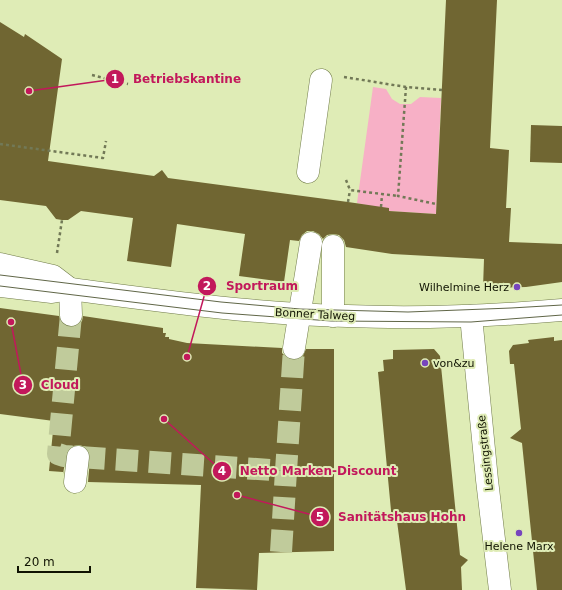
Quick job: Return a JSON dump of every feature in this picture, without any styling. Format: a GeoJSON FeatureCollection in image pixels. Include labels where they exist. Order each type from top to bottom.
{"type":"FeatureCollection","features":[{"type":"Feature","properties":{"kind":"street"},"geometry":{"type":"LineString","coordinates":[[308,172],[321,80]]}},
{"type":"Feature","properties":{"kind":"street"},"geometry":{"type":"LineString","coordinates":[[294,348],[311,243]]}},
{"type":"Feature","properties":{"kind":"street"},"geometry":{"type":"LineString","coordinates":[[333,246],[333,316]]}},
{"type":"Feature","properties":{"kind":"street","name":"Bonner Talweg"},"geometry":{"type":"LineString","coordinates":[[0,264],[52,276],[70,289]]}},
{"type":"Feature","properties":{"kind":"street","name":"Bonner Talweg"},"geometry":{"type":"LineString","coordinates":[[0,286],[52,292],[70,289],[222,308],[333,316],[471,316],[562,310]]}},
{"type":"Feature","properties":{"kind":"street"},"geometry":{"type":"LineString","coordinates":[[70,289],[71,315]]}},
{"type":"Feature","properties":{"kind":"street","name":"Lessingstraße"},"geometry":{"type":"LineString","coordinates":[[471,316],[487,480],[500,590]]}},
{"type":"Feature","properties":{"kind":"street"},"geometry":{"type":"LineString","coordinates":[[75,482],[78,457]]}},
{"type":"Feature","properties":{"kind":"path"},"geometry":{"type":"LineString","coordinates":[[92,75],[128,84]]}},
{"type":"Feature","properties":{"kind":"path"},"geometry":{"type":"LineString","coordinates":[[344,77],[406,87],[442,90]]}},
{"type":"Feature","properties":{"kind":"path"},"geometry":{"type":"LineString","coordinates":[[398,196],[406,87]]}},
{"type":"Feature","properties":{"kind":"path"},"geometry":{"type":"LineString","coordinates":[[0,144],[102,158],[106,141]]}},
{"type":"Feature","properties":{"kind":"path"},"geometry":{"type":"LineString","coordinates":[[346,180],[350,190],[348,202]]}},
{"type":"Feature","properties":{"kind":"path"},"geometry":{"type":"LineString","coordinates":[[350,190],[398,196],[436,204]]}},
{"type":"Feature","properties":{"kind":"path"},"geometry":{"type":"LineString","coordinates":[[380,207],[382,195]]}},
{"type":"Feature","properties":{"kind":"path"},"geometry":{"type":"LineString","coordinates":[[56,257],[62,220]]}},
{"type":"Feature","properties":{"kind":"shaded area"},"geometry":{"type":"Polygon","coordinates":[[[373,87],[386,89],[392,99],[400,104],[411,104],[420,97],[441,98],[436,214],[389,211],[357,203],[373,87]]]}},
{"type":"Feature","properties":{"kind":"building"},"geometry":{"type":"Polygon","coordinates":[[[446,0],[497,0],[490,148],[509,150],[506,208],[511,208],[509,242],[562,244],[562,282],[526,287],[483,288],[484,259],[392,254],[346,247],[344,240],[339,235],[327,235],[323,239],[319,234],[313,231],[307,231],[302,235],[299,241],[290,240],[284,282],[239,276],[245,234],[177,224],[171,267],[127,261],[133,218],[81,211],[68,220],[62,220],[56,219],[46,206],[0,200],[0,22],[24,37],[25,34],[62,59],[48,161],[154,176],[162,170],[168,178],[389,208],[389,211],[436,214],[446,0]]]}},
{"type":"Feature","properties":{"kind":"building"},"geometry":{"type":"Polygon","coordinates":[[[531,125],[562,126],[562,163],[530,162],[531,125]]]}},
{"type":"Feature","properties":{"kind":"building"},"geometry":{"type":"Polygon","coordinates":[[[0,308],[59,316],[61,322],[65,326],[71,327],[78,325],[82,321],[83,316],[163,328],[163,333],[166,333],[165,337],[187,343],[282,348],[282,353],[292,360],[298,360],[303,356],[306,349],[334,349],[334,551],[259,553],[257,590],[196,588],[201,485],[88,482],[90,452],[86,447],[79,445],[73,446],[68,450],[63,474],[63,472],[49,471],[54,421],[0,414],[0,308]]]}},
{"type":"Feature","properties":{"kind":"building"},"geometry":{"type":"Polygon","coordinates":[[[554,337],[554,341],[562,340],[562,590],[537,590],[522,443],[510,438],[521,429],[514,364],[510,364],[509,351],[513,345],[529,343],[528,340],[554,337]]]}},
{"type":"Feature","properties":{"kind":"building"},"geometry":{"type":"Polygon","coordinates":[[[434,349],[440,356],[460,555],[468,560],[461,567],[462,590],[406,590],[397,521],[392,521],[378,372],[384,371],[383,360],[393,359],[393,350],[434,349]]]}},
{"type":"Feature","properties":{"kind":"tunnel"},"geometry":{"type":"LineString","coordinates":[[71,315],[58,454],[64,456],[286,471],[294,348]]}},
{"type":"Feature","properties":{"kind":"tunnel"},"geometry":{"type":"LineString","coordinates":[[281,552],[286,471]]}},
{"type":"Feature","properties":{"kind":"tram line"},"geometry":{"type":"LineString","coordinates":[[0,275],[221,302],[300,309],[408,312],[562,305]]}},
{"type":"Feature","properties":{"kind":"tram line"},"geometry":{"type":"LineString","coordinates":[[0,286],[222,313],[331,321],[471,322],[562,315]]}},
{"type":"Feature","properties":{"kind":"place","name":"Betriebskantine"},"geometry":{"type":"Point","coordinates":[29,91]}},
{"type":"Feature","properties":{"kind":"place","name":"Wilhelmine Herz"},"geometry":{"type":"Point","coordinates":[517,287]}},
{"type":"Feature","properties":{"kind":"place","name":"Cloud"},"geometry":{"type":"Point","coordinates":[11,322]}},
{"type":"Feature","properties":{"kind":"place","name":"Sportraum"},"geometry":{"type":"Point","coordinates":[187,357]}},
{"type":"Feature","properties":{"kind":"place","name":"von&zu"},"geometry":{"type":"Point","coordinates":[425,363]}},
{"type":"Feature","properties":{"kind":"place","name":"Netto Marken-Discount"},"geometry":{"type":"Point","coordinates":[164,419]}},
{"type":"Feature","properties":{"kind":"place","name":"Sanitätshaus Hohn"},"geometry":{"type":"Point","coordinates":[237,495]}},
{"type":"Feature","properties":{"kind":"place","name":"Helene Marx"},"geometry":{"type":"Point","coordinates":[519,533]}}]}
